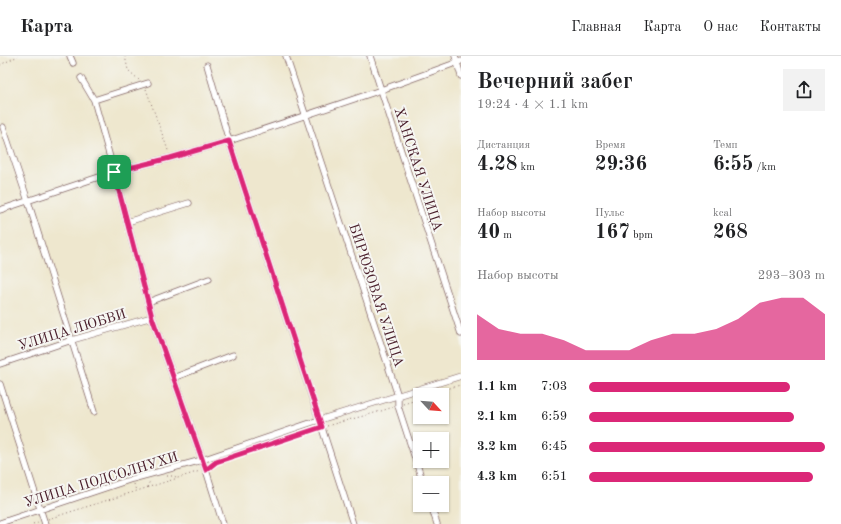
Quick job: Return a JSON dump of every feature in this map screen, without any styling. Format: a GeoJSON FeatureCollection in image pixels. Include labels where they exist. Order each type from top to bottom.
{"type":"FeatureCollection","features":[{"type":"Feature","properties":{"kind":"street"},"geometry":{"type":"LineString","coordinates":[[70,56],[73,63]]}},
{"type":"Feature","properties":{"kind":"street","name":"БИРЮЗОВАЯ УЛИЦА"},"geometry":{"type":"LineString","coordinates":[[286,56],[398,396],[398,406],[422,476]]}},
{"type":"Feature","properties":{"kind":"street","name":"ХАНСКАЯ УЛИЦА"},"geometry":{"type":"LineString","coordinates":[[370,56],[461,334]]}},
{"type":"Feature","properties":{"kind":"street"},"geometry":{"type":"LineString","coordinates":[[455,56],[459,62],[461,76]]}},
{"type":"Feature","properties":{"kind":"street"},"geometry":{"type":"LineString","coordinates":[[0,210],[117,171],[229,141],[306,116],[459,62]]}},
{"type":"Feature","properties":{"kind":"street"},"geometry":{"type":"LineString","coordinates":[[207,65],[229,141],[353,524]]}},
{"type":"Feature","properties":{"kind":"street"},"geometry":{"type":"LineString","coordinates":[[81,78],[94,100],[152,317],[206,470],[223,524]]}},
{"type":"Feature","properties":{"kind":"street"},"geometry":{"type":"LineString","coordinates":[[94,100],[146,84]]}},
{"type":"Feature","properties":{"kind":"street"},"geometry":{"type":"LineString","coordinates":[[2,127],[28,201],[94,412]]}},
{"type":"Feature","properties":{"kind":"street"},"geometry":{"type":"LineString","coordinates":[[127,222],[189,203]]}},
{"type":"Feature","properties":{"kind":"street"},"geometry":{"type":"LineString","coordinates":[[148,302],[209,279]]}},
{"type":"Feature","properties":{"kind":"street","name":"УЛИЦА ЛЮБВИ"},"geometry":{"type":"LineString","coordinates":[[0,364],[72,340],[152,317]]}},
{"type":"Feature","properties":{"kind":"street"},"geometry":{"type":"LineString","coordinates":[[173,378],[233,355]]}},
{"type":"Feature","properties":{"kind":"street","name":"УЛИЦА ПОДСОЛНУХИ"},"geometry":{"type":"LineString","coordinates":[[0,524],[132,479],[202,460],[319,420],[461,376]]}},
{"type":"Feature","properties":{"kind":"street"},"geometry":{"type":"LineString","coordinates":[[0,384],[44,522]]}},
{"type":"Feature","properties":{"kind":"street"},"geometry":{"type":"LineString","coordinates":[[433,512],[437,524]]}},
{"type":"Feature","properties":{"kind":"path"},"geometry":{"type":"LineString","coordinates":[[0,65],[18,56]]}},
{"type":"Feature","properties":{"kind":"path"},"geometry":{"type":"LineString","coordinates":[[125,56],[128,70],[146,84],[170,158]]}},
{"type":"Feature","properties":{"kind":"path"},"geometry":{"type":"LineString","coordinates":[[448,388],[461,385]]}},
{"type":"Feature","properties":{"kind":"path"},"geometry":{"type":"LineString","coordinates":[[33,524],[44,522],[206,470],[216,462],[322,427],[351,418],[374,414],[413,401]]}},
{"type":"Feature","properties":{"kind":"path"},"geometry":{"type":"LineString","coordinates":[[164,475],[174,476],[178,479]]}},
{"type":"Feature","properties":{"kind":"path"},"geometry":{"type":"LineString","coordinates":[[147,488],[150,480]]}},
{"type":"Feature","properties":{"kind":"route"},"geometry":{"type":"LineString","coordinates":[[229,141],[322,427],[216,462],[206,470],[152,317],[114,172],[229,141]]}}]}
